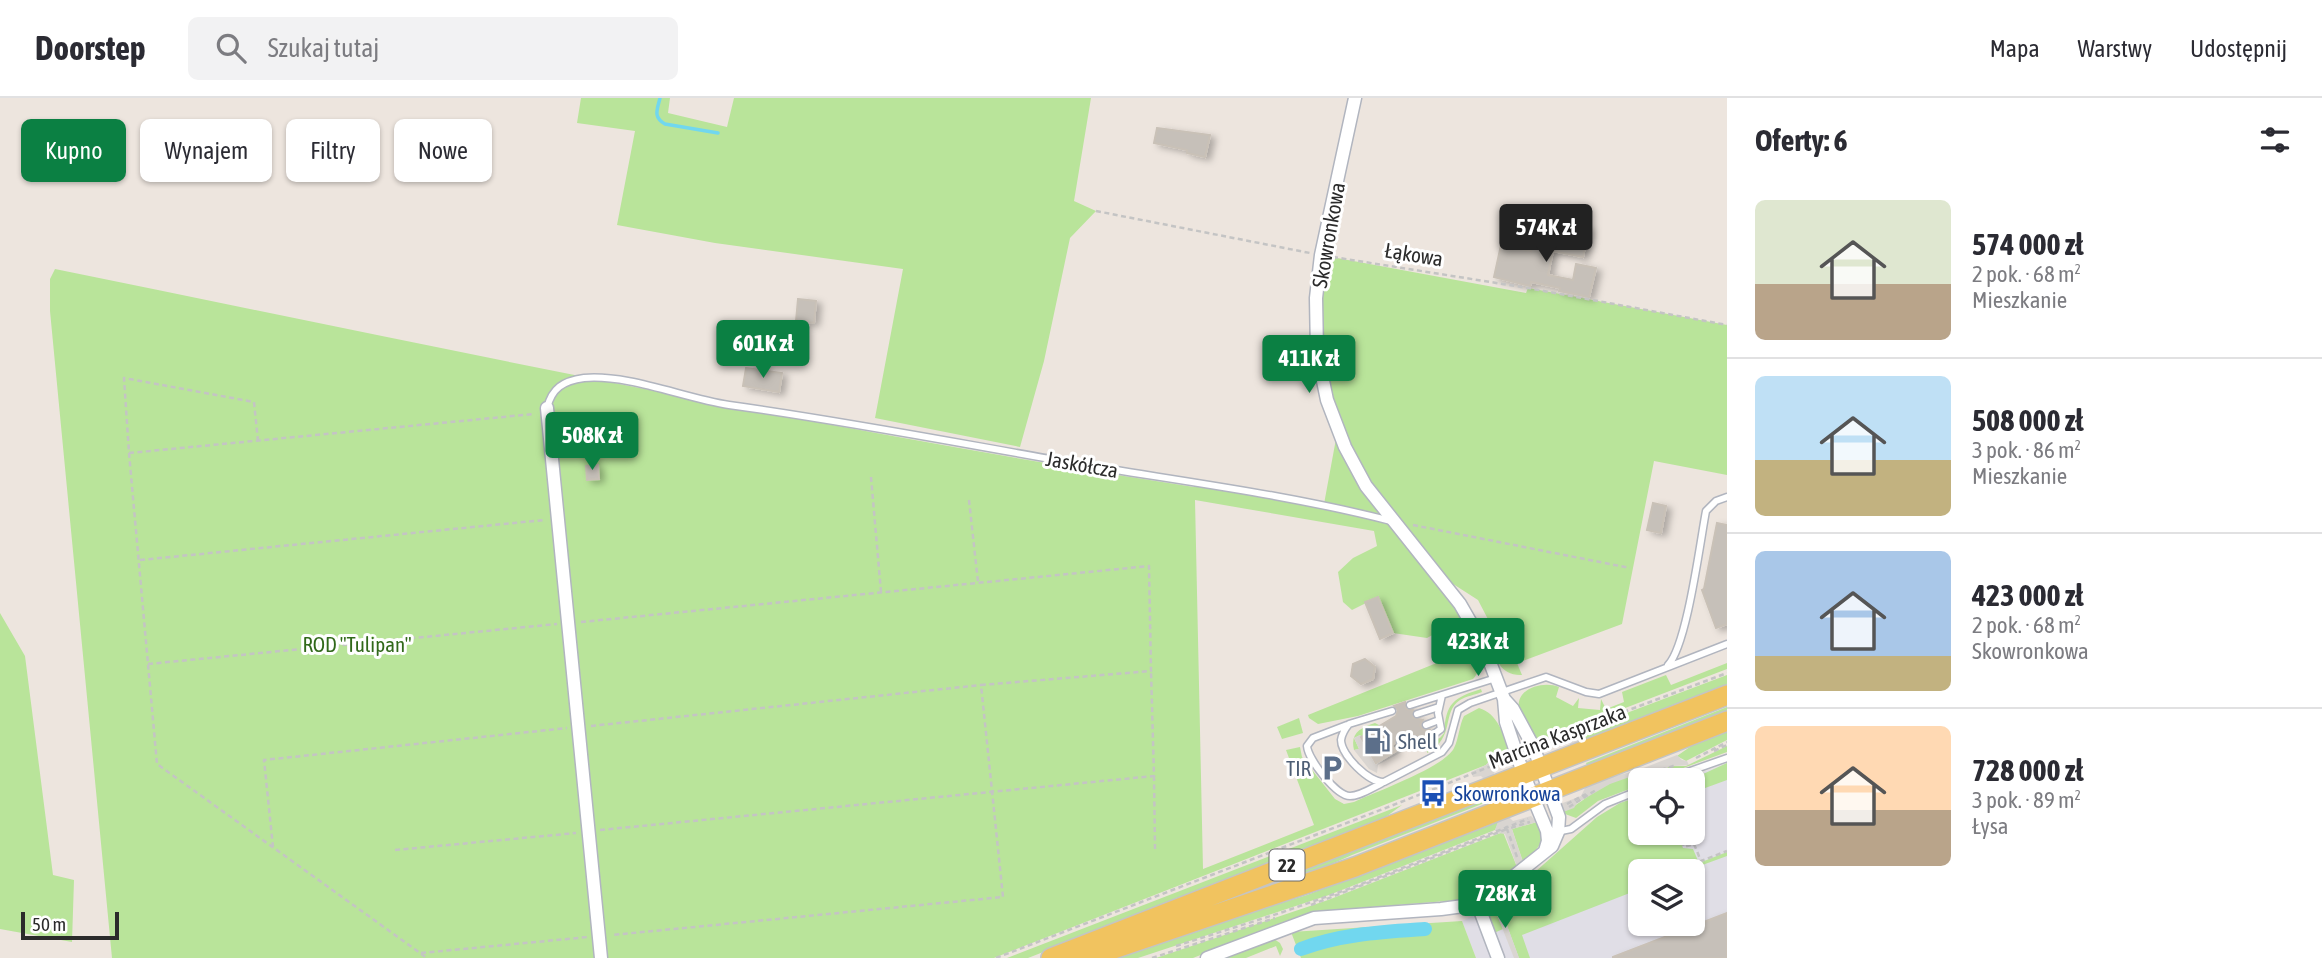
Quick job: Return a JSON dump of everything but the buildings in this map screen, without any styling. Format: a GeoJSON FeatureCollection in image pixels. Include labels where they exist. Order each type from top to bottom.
{"type":"FeatureCollection","features":[{"type":"Feature","properties":{"kind":"main road","name":"Marcina Kasprzaka"},"geometry":{"type":"LineString","coordinates":[[1051,958],[1727,695]]}},
{"type":"Feature","properties":{"kind":"main road","name":"22"},"geometry":{"type":"LineString","coordinates":[[1087,958],[1136,939],[1277,895],[1727,721]]}},
{"type":"Feature","properties":{"kind":"street","name":"Skowronkowa"},"geometry":{"type":"LineString","coordinates":[[1355,98],[1321,255],[1316,298],[1317,352],[1327,400],[1345,447],[1366,486],[1460,604],[1483,644],[1503,695],[1533,746],[1532,770]]}},
{"type":"Feature","properties":{"kind":"street"},"geometry":{"type":"LineString","coordinates":[[547,411],[601,958]]}},
{"type":"Feature","properties":{"kind":"street","name":"Skowronkowa"},"geometry":{"type":"LineString","coordinates":[[1503,695],[1506,722],[1517,753],[1532,770],[1541,794]]}},
{"type":"Feature","properties":{"kind":"street"},"geometry":{"type":"LineString","coordinates":[[1498,958],[1483,921],[1482,906],[1488,895],[1543,854],[1559,817],[1541,794],[1532,770]]}},
{"type":"Feature","properties":{"kind":"street"},"geometry":{"type":"LineString","coordinates":[[1207,958],[1314,918],[1482,906]]}},
{"type":"Feature","properties":{"kind":"lane","name":"Jaskółcza"},"geometry":{"type":"LineString","coordinates":[[547,411],[551,394],[563,383],[585,378],[610,378],[722,404],[858,423],[1070,463],[1300,499],[1392,521]]}},
{"type":"Feature","properties":{"kind":"lane"},"geometry":{"type":"LineString","coordinates":[[1667,667],[1677,652],[1687,613],[1706,511],[1716,501],[1727,497]]}},
{"type":"Feature","properties":{"kind":"lane"},"geometry":{"type":"LineString","coordinates":[[1392,711],[1312,738],[1307,746],[1310,757],[1334,788],[1347,796],[1353,796],[1442,752],[1449,743],[1461,707],[1503,695],[1546,677],[1595,694],[1727,644]]}},
{"type":"Feature","properties":{"kind":"lane"},"geometry":{"type":"LineString","coordinates":[[1410,705],[1496,678]]}},
{"type":"Feature","properties":{"kind":"lane"},"geometry":{"type":"LineString","coordinates":[[1434,734],[1441,729],[1438,707],[1442,695]]}},
{"type":"Feature","properties":{"kind":"lane"},"geometry":{"type":"LineString","coordinates":[[1418,714],[1438,707]]}},
{"type":"Feature","properties":{"kind":"lane"},"geometry":{"type":"LineString","coordinates":[[1376,715],[1386,723]]}},
{"type":"Feature","properties":{"kind":"lane"},"geometry":{"type":"LineString","coordinates":[[1426,725],[1439,720]]}},
{"type":"Feature","properties":{"kind":"lane"},"geometry":{"type":"LineString","coordinates":[[1349,724],[1342,737],[1343,747],[1365,776],[1374,782],[1384,782]]}},
{"type":"Feature","properties":{"kind":"lane"},"geometry":{"type":"LineString","coordinates":[[1400,741],[1405,744],[1415,740]]}},
{"type":"Feature","properties":{"kind":"lane"},"geometry":{"type":"LineString","coordinates":[[1699,768],[1727,758]]}},
{"type":"Feature","properties":{"kind":"lane"},"geometry":{"type":"LineString","coordinates":[[1553,833],[1570,829],[1605,804],[1628,795]]}},
{"type":"Feature","properties":{"kind":"path","name":"Łąkowa"},"geometry":{"type":"LineString","coordinates":[[1096,211],[1321,255],[1528,288],[1727,325]]}},
{"type":"Feature","properties":{"kind":"path"},"geometry":{"type":"LineString","coordinates":[[258,441],[254,402],[124,378],[158,764],[427,958]]}},
{"type":"Feature","properties":{"kind":"path"},"geometry":{"type":"LineString","coordinates":[[129,453],[547,411]]}},
{"type":"Feature","properties":{"kind":"path"},"geometry":{"type":"LineString","coordinates":[[871,477],[881,592]]}},
{"type":"Feature","properties":{"kind":"path"},"geometry":{"type":"LineString","coordinates":[[970,500],[978,582]]}},
{"type":"Feature","properties":{"kind":"path"},"geometry":{"type":"LineString","coordinates":[[139,560],[558,519]]}},
{"type":"Feature","properties":{"kind":"path"},"geometry":{"type":"LineString","coordinates":[[1392,521],[1630,568]]}},
{"type":"Feature","properties":{"kind":"path"},"geometry":{"type":"LineString","coordinates":[[148,664],[1149,566],[1155,849]]}},
{"type":"Feature","properties":{"kind":"path"},"geometry":{"type":"LineString","coordinates":[[421,954],[1003,897],[981,685],[1151,671]]}},
{"type":"Feature","properties":{"kind":"path"},"geometry":{"type":"LineString","coordinates":[[1533,746],[1727,673]]}},
{"type":"Feature","properties":{"kind":"path"},"geometry":{"type":"LineString","coordinates":[[1688,762],[1727,742]]}},
{"type":"Feature","properties":{"kind":"path"},"geometry":{"type":"LineString","coordinates":[[996,958],[1439,787],[1517,753]]}},
{"type":"Feature","properties":{"kind":"path"},"geometry":{"type":"LineString","coordinates":[[1653,768],[1673,760],[1680,762]]}},
{"type":"Feature","properties":{"kind":"path"},"geometry":{"type":"LineString","coordinates":[[395,850],[1154,776]]}},
{"type":"Feature","properties":{"kind":"path"},"geometry":{"type":"LineString","coordinates":[[1507,829],[1522,871]]}},
{"type":"Feature","properties":{"kind":"path"},"geometry":{"type":"LineString","coordinates":[[1694,845],[1700,861],[1727,851]]}},
{"type":"Feature","properties":{"kind":"shaded area"},"geometry":{"type":"Polygon","coordinates":[[[1585,723],[1587,728],[1579,744],[1572,747],[1569,742],[1561,739],[1545,745],[1539,741],[1585,723]]]}},
{"type":"Feature","properties":{"kind":"shaded area"},"geometry":{"type":"Polygon","coordinates":[[[1360,735],[1376,762],[1395,752],[1392,746],[1395,744],[1399,750],[1427,742],[1378,765],[1377,773],[1369,769],[1354,750],[1359,749],[1354,738],[1360,735]]]}},
{"type":"Feature","properties":{"kind":"shaded area"},"geometry":{"type":"Polygon","coordinates":[[[1508,752],[1508,760],[1497,766],[1492,778],[1485,780],[1481,776],[1473,777],[1471,772],[1508,752]]]}},
{"type":"Feature","properties":{"kind":"shaded area"},"geometry":{"type":"Polygon","coordinates":[[[1677,755],[1689,765],[1666,768],[1644,768],[1677,755]]]}},
{"type":"Feature","properties":{"kind":"shaded area"},"geometry":{"type":"Polygon","coordinates":[[[1727,763],[1727,958],[1476,958],[1462,921],[1502,902],[1597,817],[1628,800],[1628,845],[1705,845],[1705,771],[1727,763]]]}},
{"type":"Feature","properties":{"kind":"shaded area"},"geometry":{"type":"Polygon","coordinates":[[[1628,773],[1628,778],[1610,784],[1577,803],[1574,808],[1563,812],[1560,804],[1581,796],[1587,784],[1628,773]]]}},
{"type":"Feature","properties":{"kind":"shaded area"},"geometry":{"type":"Polygon","coordinates":[[[1507,815],[1513,821],[1531,816],[1537,822],[1512,829],[1523,862],[1517,867],[1505,834],[1495,830],[1499,818],[1507,815]]]}},
{"type":"Feature","properties":{"kind":"shaded area"},"geometry":{"type":"Polygon","coordinates":[[[1528,874],[1530,877],[1499,904],[1519,958],[1514,958],[1494,907],[1490,908],[1491,903],[1528,874]]]}},
{"type":"Feature","properties":{"kind":"green space"},"geometry":{"type":"Polygon","coordinates":[[[581,98],[670,98],[668,113],[727,127],[734,98],[1091,98],[1074,201],[1096,211],[1070,238],[1044,361],[1020,447],[875,418],[903,269],[715,243],[617,225],[635,131],[577,123],[581,98]]]}},
{"type":"Feature","properties":{"kind":"green space","name":"ROD \"Tulipan\""},"geometry":{"type":"Polygon","coordinates":[[[1321,255],[1526,293],[1528,288],[1727,325],[1727,475],[1654,461],[1622,624],[1517,663],[1522,675],[1509,673],[1497,660],[1489,642],[1495,638],[1492,634],[1494,631],[1478,600],[1436,573],[1434,578],[1462,619],[1427,638],[1393,633],[1378,597],[1352,610],[1343,602],[1338,572],[1353,558],[1377,546],[1374,531],[1195,500],[1203,869],[1314,825],[1286,750],[1300,747],[1302,757],[1335,799],[1344,804],[1354,802],[1438,763],[1454,748],[1464,716],[1479,708],[1495,720],[1505,739],[1508,752],[1491,759],[1486,765],[994,958],[112,958],[50,311],[50,279],[55,269],[623,385],[908,439],[1194,487],[1194,483],[1324,504],[1338,428],[1317,352],[1321,255]]]}},
{"type":"Feature","properties":{"kind":"green space"},"geometry":{"type":"Polygon","coordinates":[[[0,613],[25,656],[53,875],[74,880],[72,942],[0,929],[0,613]]]}},
{"type":"Feature","properties":{"kind":"green space"},"geometry":{"type":"Polygon","coordinates":[[[1475,644],[1479,658],[1478,671],[1473,679],[1358,716],[1318,724],[1309,718],[1308,715],[1449,658],[1448,654],[1475,644]]]}},
{"type":"Feature","properties":{"kind":"green space"},"geometry":{"type":"Polygon","coordinates":[[[1727,663],[1727,669],[1539,741],[1520,712],[1520,697],[1530,688],[1538,686],[1559,687],[1556,697],[1573,706],[1579,698],[1578,708],[1600,710],[1601,699],[1606,709],[1624,702],[1622,692],[1666,675],[1671,685],[1727,663]]]}},
{"type":"Feature","properties":{"kind":"green space"},"geometry":{"type":"Polygon","coordinates":[[[1727,675],[1727,686],[1579,743],[1587,728],[1727,675]]]}},
{"type":"Feature","properties":{"kind":"green space"},"geometry":{"type":"Polygon","coordinates":[[[1481,689],[1482,692],[1454,705],[1442,740],[1427,753],[1427,742],[1440,738],[1444,733],[1449,708],[1453,703],[1464,695],[1481,689]]]}},
{"type":"Feature","properties":{"kind":"green space"},"geometry":{"type":"Polygon","coordinates":[[[1727,707],[1727,713],[1588,768],[1586,763],[1727,707]]]}},
{"type":"Feature","properties":{"kind":"green space"},"geometry":{"type":"Polygon","coordinates":[[[1299,718],[1303,733],[1282,739],[1277,727],[1299,718]]]}},
{"type":"Feature","properties":{"kind":"green space"},"geometry":{"type":"Polygon","coordinates":[[[1375,723],[1381,726],[1354,738],[1359,749],[1354,750],[1353,739],[1357,732],[1375,723]]]}},
{"type":"Feature","properties":{"kind":"green space"},"geometry":{"type":"Polygon","coordinates":[[[1727,730],[1727,740],[1686,761],[1677,756],[1697,742],[1727,730]]]}},
{"type":"Feature","properties":{"kind":"green space"},"geometry":{"type":"Polygon","coordinates":[[[1727,746],[1727,752],[1683,768],[1666,768],[1686,766],[1727,746]]]}},
{"type":"Feature","properties":{"kind":"green space"},"geometry":{"type":"Polygon","coordinates":[[[1727,763],[1727,780],[1705,788],[1705,773],[1727,763]]]}},
{"type":"Feature","properties":{"kind":"green space"},"geometry":{"type":"Polygon","coordinates":[[[1628,777],[1628,790],[1598,801],[1576,818],[1563,812],[1591,794],[1628,777]]]}},
{"type":"Feature","properties":{"kind":"green space"},"geometry":{"type":"Polygon","coordinates":[[[1490,794],[1492,800],[1300,878],[1170,922],[1490,794]]]}},
{"type":"Feature","properties":{"kind":"green space"},"geometry":{"type":"Polygon","coordinates":[[[1628,800],[1628,845],[1682,845],[1683,848],[1693,849],[1697,859],[1628,859],[1628,894],[1522,935],[1530,958],[1519,958],[1499,904],[1597,817],[1628,800]]]}},
{"type":"Feature","properties":{"kind":"green space"},"geometry":{"type":"Polygon","coordinates":[[[1402,805],[1383,819],[1028,958],[1007,958],[1402,805]]]}},
{"type":"Feature","properties":{"kind":"green space"},"geometry":{"type":"Polygon","coordinates":[[[1500,819],[1495,830],[1329,895],[1138,958],[1114,958],[1168,938],[1307,895],[1500,819]]]}},
{"type":"Feature","properties":{"kind":"green space"},"geometry":{"type":"Polygon","coordinates":[[[1537,822],[1542,834],[1540,844],[1523,862],[1512,829],[1537,822]]]}},
{"type":"Feature","properties":{"kind":"green space"},"geometry":{"type":"Polygon","coordinates":[[[1503,832],[1517,867],[1481,893],[1459,900],[1321,911],[1294,918],[1193,958],[1156,958],[1328,900],[1503,832]]]}},
{"type":"Feature","properties":{"kind":"green space"},"geometry":{"type":"Polygon","coordinates":[[[1727,852],[1727,856],[1705,864],[1705,861],[1727,852]]]}},
{"type":"Feature","properties":{"kind":"green space"},"geometry":{"type":"Polygon","coordinates":[[[1493,906],[1503,929],[1494,933],[1488,917],[1493,906]]]}},
{"type":"Feature","properties":{"kind":"green space"},"geometry":{"type":"Polygon","coordinates":[[[1462,921],[1476,958],[1301,958],[1291,932],[1462,921]]]}},
{"type":"Feature","properties":{"kind":"green space"},"geometry":{"type":"Polygon","coordinates":[[[1274,939],[1283,949],[1280,956],[1276,946],[1246,958],[1226,958],[1274,939]]]}},
{"type":"Feature","properties":{"kind":"waterway"},"geometry":{"type":"LineString","coordinates":[[660,98],[657,116],[665,124],[718,133]]}},
{"type":"Feature","properties":{"kind":"waterway"},"geometry":{"type":"LineString","coordinates":[[1301,949],[1346,937],[1425,929]]}},
{"type":"Feature","properties":{"kind":"place","name":"Shell"},"geometry":{"type":"Point","coordinates":[1377,741]}},
{"type":"Feature","properties":{"kind":"place","name":"TIR"},"geometry":{"type":"Point","coordinates":[1332,768]}},
{"type":"Feature","properties":{"kind":"place","name":"Skowronkowa"},"geometry":{"type":"Point","coordinates":[1433,793]}}]}
